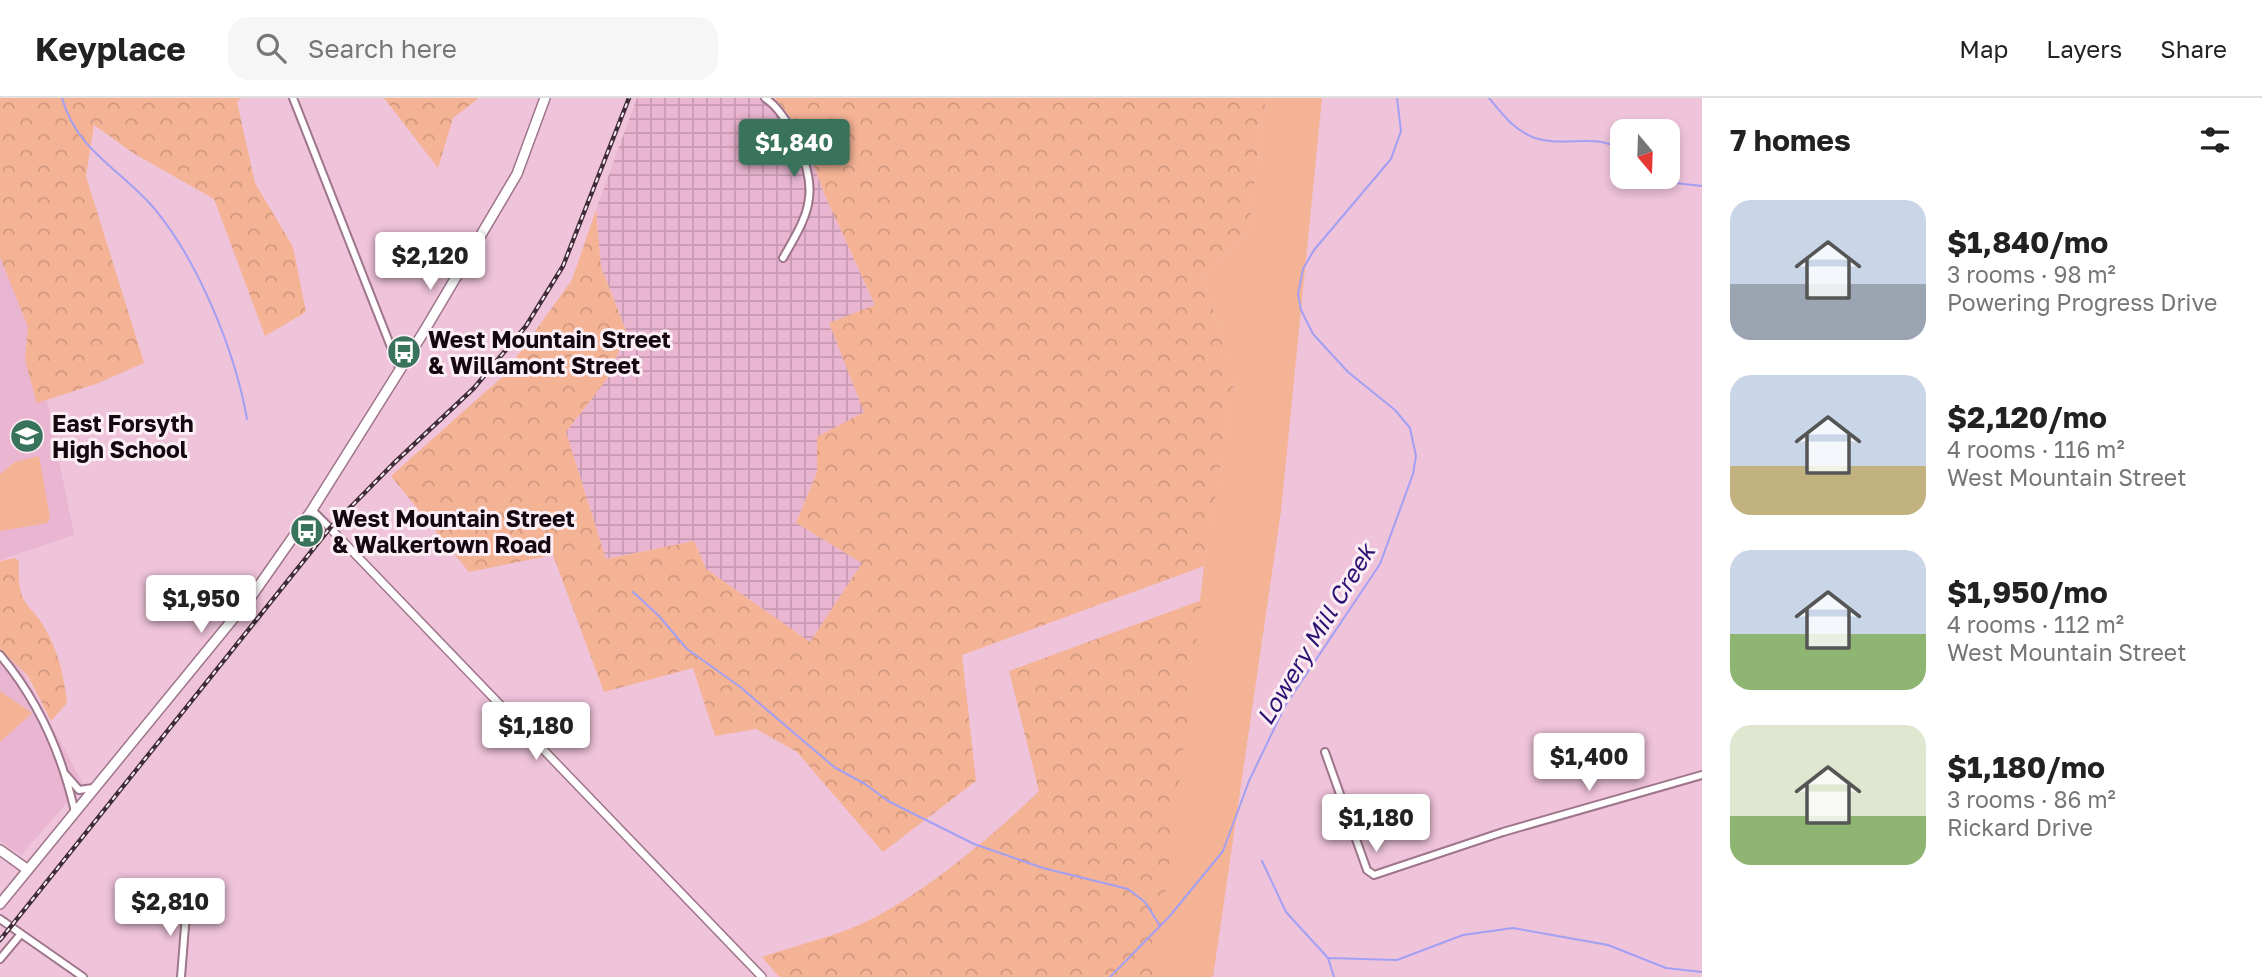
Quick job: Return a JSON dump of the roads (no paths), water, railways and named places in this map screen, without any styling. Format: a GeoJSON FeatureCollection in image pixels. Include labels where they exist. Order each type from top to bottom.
{"type":"FeatureCollection","features":[{"type":"Feature","properties":{"kind":"main road"},"geometry":{"type":"LineString","coordinates":[[0,904],[251,597],[312,510],[400,370],[517,174],[545,98]]}},
{"type":"Feature","properties":{"kind":"main road"},"geometry":{"type":"LineString","coordinates":[[0,850],[28,870]]}},
{"type":"Feature","properties":{"kind":"street"},"geometry":{"type":"LineString","coordinates":[[293,98],[400,370]]}},
{"type":"Feature","properties":{"kind":"street"},"geometry":{"type":"LineString","coordinates":[[765,98],[790,127],[809,185],[807,209],[783,258]]}},
{"type":"Feature","properties":{"kind":"street"},"geometry":{"type":"LineString","coordinates":[[312,510],[762,977]]}},
{"type":"Feature","properties":{"kind":"street"},"geometry":{"type":"LineString","coordinates":[[0,655],[37,707],[64,770],[75,812]]}},
{"type":"Feature","properties":{"kind":"street"},"geometry":{"type":"LineString","coordinates":[[1325,752],[1367,870],[1374,875],[1484,838],[1702,775]]}},
{"type":"Feature","properties":{"kind":"street"},"geometry":{"type":"LineString","coordinates":[[64,770],[77,789],[87,790],[97,786]]}},
{"type":"Feature","properties":{"kind":"street"},"geometry":{"type":"LineString","coordinates":[[180,977],[187,901]]}},
{"type":"Feature","properties":{"kind":"street"},"geometry":{"type":"LineString","coordinates":[[0,919],[83,977]]}},
{"type":"Feature","properties":{"kind":"street"},"geometry":{"type":"LineString","coordinates":[[0,959],[20,935]]}},
{"type":"Feature","properties":{"kind":"waterway"},"geometry":{"type":"LineString","coordinates":[[62,98],[69,116],[88,145],[153,207],[185,253],[224,336],[247,419]]}},
{"type":"Feature","properties":{"kind":"waterway","name":"Lowery Mill Creek"},"geometry":{"type":"LineString","coordinates":[[1110,977],[1169,917],[1223,851],[1249,781],[1285,706],[1380,564],[1413,474],[1416,456],[1410,428],[1395,410],[1348,372],[1313,334],[1301,310],[1298,294],[1303,269],[1314,250],[1391,159],[1401,131],[1397,98]]}},
{"type":"Feature","properties":{"kind":"waterway"},"geometry":{"type":"LineString","coordinates":[[1489,98],[1515,126],[1535,138],[1610,144]]}},
{"type":"Feature","properties":{"kind":"waterway"},"geometry":{"type":"LineString","coordinates":[[1680,184],[1702,186]]}},
{"type":"Feature","properties":{"kind":"waterway"},"geometry":{"type":"LineString","coordinates":[[633,592],[659,616],[687,649],[739,686],[834,767],[865,784],[888,801],[974,844],[1043,868],[1128,889],[1145,902],[1160,926]]}},
{"type":"Feature","properties":{"kind":"waterway","name":"Lowery Mill Creek"},"geometry":{"type":"LineString","coordinates":[[1262,861],[1286,912],[1328,958],[1334,977]]}},
{"type":"Feature","properties":{"kind":"waterway"},"geometry":{"type":"LineString","coordinates":[[1328,958],[1397,960],[1463,935],[1513,928],[1608,945],[1666,968],[1702,972]]}},
{"type":"Feature","properties":{"kind":"railway"},"geometry":{"type":"LineString","coordinates":[[0,940],[330,528],[474,388],[526,326],[563,266],[629,98]]}},
{"type":"Feature","properties":{"kind":"place","name":"West Mountain Street & Willamont Street"},"geometry":{"type":"Point","coordinates":[404,352]}},
{"type":"Feature","properties":{"kind":"place","name":"East Forsyth High School"},"geometry":{"type":"Point","coordinates":[27,436]}},
{"type":"Feature","properties":{"kind":"place","name":"West Mountain Street & Walkertown Road"},"geometry":{"type":"Point","coordinates":[307,531]}}]}
